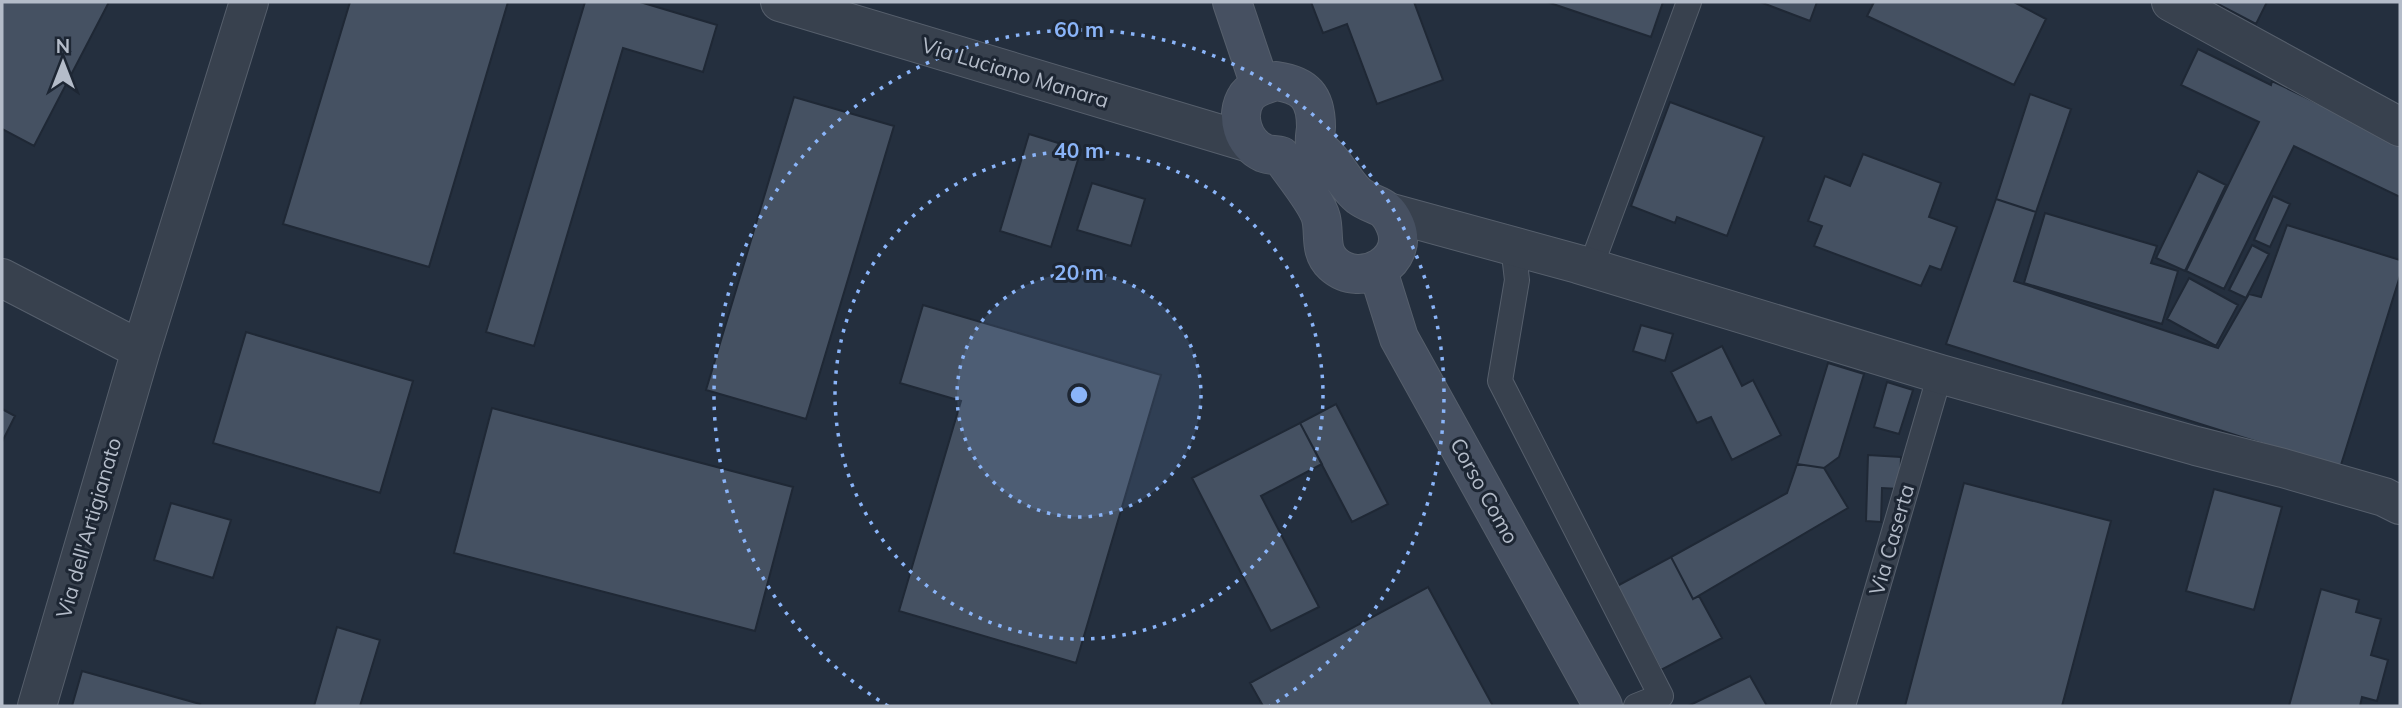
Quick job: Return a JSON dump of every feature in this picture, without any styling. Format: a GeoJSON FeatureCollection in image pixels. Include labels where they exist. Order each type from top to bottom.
{"type":"FeatureCollection","features":[{"type":"Feature","properties":{"kind":"main road"},"geometry":{"type":"LineString","coordinates":[[1231,2],[1260,85]]}},
{"type":"Feature","properties":{"kind":"main road"},"geometry":{"type":"LineString","coordinates":[[1276,80],[1293,83],[1307,93],[1315,108],[1315,143],[1359,196],[1388,212],[1397,228],[1397,244],[1390,259],[1378,271],[1362,275],[1345,272],[1331,262],[1323,248],[1321,216],[1281,156],[1264,153],[1250,144],[1242,129],[1241,112],[1248,96],[1260,85],[1276,80]]}},
{"type":"Feature","properties":{"kind":"main road","name":"Corso Como"},"geometry":{"type":"LineString","coordinates":[[1378,271],[1399,338],[1603,706]]}},
{"type":"Feature","properties":{"kind":"street","name":"Via dell'Artigianato"},"geometry":{"type":"LineString","coordinates":[[37,706],[141,350],[249,2]]}},
{"type":"Feature","properties":{"kind":"street","name":"Via Luciano Manara"},"geometry":{"type":"LineString","coordinates":[[780,2],[1250,144]]}},
{"type":"Feature","properties":{"kind":"street"},"geometry":{"type":"LineString","coordinates":[[2171,2],[2400,127]]}},
{"type":"Feature","properties":{"kind":"street"},"geometry":{"type":"LineString","coordinates":[[1388,212],[1584,266],[1941,374],[2196,446],[2296,471],[2384,497],[2400,505]]}},
{"type":"Feature","properties":{"kind":"street"},"geometry":{"type":"LineString","coordinates":[[2,278],[141,350]]}},
{"type":"Feature","properties":{"kind":"lane"},"geometry":{"type":"LineString","coordinates":[[1584,266],[1689,2]]}},
{"type":"Feature","properties":{"kind":"lane"},"geometry":{"type":"LineString","coordinates":[[1513,246],[1517,279],[1500,381],[1664,701],[1636,706]]}},
{"type":"Feature","properties":{"kind":"lane","name":"Via Caserta"},"geometry":{"type":"LineString","coordinates":[[1843,706],[1941,374]]}},
{"type":"Feature","properties":{"kind":"building"},"geometry":{"type":"Polygon","coordinates":[[[2,2],[109,2],[34,146],[2,129],[2,2]]]}},
{"type":"Feature","properties":{"kind":"building"},"geometry":{"type":"Polygon","coordinates":[[[350,2],[508,2],[429,267],[283,224],[350,2]]]}},
{"type":"Feature","properties":{"kind":"building"},"geometry":{"type":"Polygon","coordinates":[[[585,2],[640,2],[717,25],[703,72],[623,48],[534,346],[486,332],[585,2]]]}},
{"type":"Feature","properties":{"kind":"building"},"geometry":{"type":"Polygon","coordinates":[[[1311,2],[1414,2],[1443,80],[1377,104],[1347,24],[1323,33],[1311,2]]]}},
{"type":"Feature","properties":{"kind":"building"},"geometry":{"type":"Polygon","coordinates":[[[1547,2],[1663,2],[1651,37],[1547,2]]]}},
{"type":"Feature","properties":{"kind":"building"},"geometry":{"type":"Polygon","coordinates":[[[1760,2],[1817,2],[1810,21],[1760,2]]]}},
{"type":"Feature","properties":{"kind":"building"},"geometry":{"type":"Polygon","coordinates":[[[1874,2],[2014,2],[2046,19],[2014,85],[1867,16],[1874,2]]]}},
{"type":"Feature","properties":{"kind":"building"},"geometry":{"type":"Polygon","coordinates":[[[2214,2],[2267,2],[2256,24],[2214,2]]]}},
{"type":"Feature","properties":{"kind":"building"},"geometry":{"type":"Polygon","coordinates":[[[2198,49],[2271,85],[2272,81],[2400,143],[2400,197],[2294,146],[2224,289],[2186,271],[2259,122],[2181,85],[2198,49]]]}},
{"type":"Feature","properties":{"kind":"building"},"geometry":{"type":"Polygon","coordinates":[[[2030,94],[2071,109],[2036,212],[1996,199],[2030,94]]]}},
{"type":"Feature","properties":{"kind":"building"},"geometry":{"type":"Polygon","coordinates":[[[794,97],[894,126],[806,419],[706,390],[794,97]]]}},
{"type":"Feature","properties":{"kind":"building"},"geometry":{"type":"Polygon","coordinates":[[[1670,102],[1764,137],[1727,236],[1677,217],[1675,223],[1631,206],[1670,102]]]}},
{"type":"Feature","properties":{"kind":"building"},"geometry":{"type":"Polygon","coordinates":[[[1029,134],[1081,150],[1051,247],[1000,231],[1029,134]]]}},
{"type":"Feature","properties":{"kind":"building"},"geometry":{"type":"Polygon","coordinates":[[[1863,154],[1941,183],[1929,217],[1957,227],[1941,270],[1930,266],[1921,286],[1814,246],[1822,226],[1808,221],[1825,176],[1850,186],[1863,154]]]}},
{"type":"Feature","properties":{"kind":"building"},"geometry":{"type":"Polygon","coordinates":[[[2198,171],[2226,185],[2185,271],[2156,258],[2198,171]]]}},
{"type":"Feature","properties":{"kind":"building"},"geometry":{"type":"Polygon","coordinates":[[[1092,183],[1145,199],[1131,246],[1077,230],[1092,183]]]}},
{"type":"Feature","properties":{"kind":"building"},"geometry":{"type":"Polygon","coordinates":[[[2273,196],[2290,204],[2270,247],[2254,240],[2273,196]]]}},
{"type":"Feature","properties":{"kind":"building"},"geometry":{"type":"Polygon","coordinates":[[[1996,199],[2036,212],[2014,281],[2218,348],[2249,294],[2261,297],[2287,225],[2400,260],[2400,276],[2340,468],[1946,344],[1996,199]]]}},
{"type":"Feature","properties":{"kind":"building"},"geometry":{"type":"Polygon","coordinates":[[[2045,213],[2157,246],[2151,263],[2178,271],[2162,324],[2024,283],[2045,213]]]}},
{"type":"Feature","properties":{"kind":"building"},"geometry":{"type":"Polygon","coordinates":[[[2252,245],[2269,254],[2246,298],[2229,290],[2252,245]]]}},
{"type":"Feature","properties":{"kind":"building"},"geometry":{"type":"Polygon","coordinates":[[[2189,278],[2238,305],[2216,346],[2167,319],[2189,278]]]}},
{"type":"Feature","properties":{"kind":"building"},"geometry":{"type":"Polygon","coordinates":[[[923,305],[1161,375],[1076,663],[899,611],[961,401],[900,383],[923,305]]]}},
{"type":"Feature","properties":{"kind":"building"},"geometry":{"type":"Polygon","coordinates":[[[1641,325],[1673,334],[1665,361],[1633,351],[1641,325]]]}},
{"type":"Feature","properties":{"kind":"building"},"geometry":{"type":"Polygon","coordinates":[[[246,332],[413,381],[380,493],[213,443],[246,332]]]}},
{"type":"Feature","properties":{"kind":"building"},"geometry":{"type":"Polygon","coordinates":[[[1722,346],[1742,386],[1753,380],[1781,435],[1732,460],[1711,417],[1697,423],[1671,372],[1722,346]]]}},
{"type":"Feature","properties":{"kind":"building"},"geometry":{"type":"Polygon","coordinates":[[[1828,363],[1864,374],[1839,457],[1824,468],[1797,464],[1828,363]]]}},
{"type":"Feature","properties":{"kind":"building"},"geometry":{"type":"Polygon","coordinates":[[[1887,382],[1913,390],[1899,434],[1874,427],[1887,382]]]}},
{"type":"Feature","properties":{"kind":"building"},"geometry":{"type":"Polygon","coordinates":[[[1336,404],[1388,504],[1352,522],[1300,423],[1336,404]]]}},
{"type":"Feature","properties":{"kind":"building"},"geometry":{"type":"Polygon","coordinates":[[[492,408],[793,487],[755,631],[454,553],[492,408]]]}},
{"type":"Feature","properties":{"kind":"building"},"geometry":{"type":"Polygon","coordinates":[[[2,409],[15,416],[2,442],[2,409]]]}},
{"type":"Feature","properties":{"kind":"building"},"geometry":{"type":"Polygon","coordinates":[[[1300,423],[1322,464],[1261,496],[1319,607],[1271,631],[1192,478],[1300,423]]]}},
{"type":"Feature","properties":{"kind":"building"},"geometry":{"type":"Polygon","coordinates":[[[1868,455],[1901,457],[1900,489],[1882,488],[1881,522],[1866,521],[1868,455]]]}},
{"type":"Feature","properties":{"kind":"building"},"geometry":{"type":"Polygon","coordinates":[[[1797,464],[1824,468],[1848,508],[1693,599],[1671,557],[1787,493],[1797,464]]]}},
{"type":"Feature","properties":{"kind":"building"},"geometry":{"type":"Polygon","coordinates":[[[1964,483],[2111,521],[2062,706],[1905,706],[1964,483]]]}},
{"type":"Feature","properties":{"kind":"building"},"geometry":{"type":"Polygon","coordinates":[[[2214,489],[2282,507],[2254,610],[2186,591],[2214,489]]]}},
{"type":"Feature","properties":{"kind":"building"},"geometry":{"type":"Polygon","coordinates":[[[171,503],[231,520],[213,578],[154,560],[171,503]]]}},
{"type":"Feature","properties":{"kind":"building"},"geometry":{"type":"Polygon","coordinates":[[[1671,557],[1693,599],[1699,596],[1722,638],[1661,670],[1617,586],[1671,557]]]}},
{"type":"Feature","properties":{"kind":"building"},"geometry":{"type":"Polygon","coordinates":[[[1428,587],[1493,706],[1263,706],[1250,683],[1428,587]]]}},
{"type":"Feature","properties":{"kind":"building"},"geometry":{"type":"Polygon","coordinates":[[[2321,589],[2359,600],[2356,612],[2381,619],[2371,655],[2388,660],[2377,701],[2362,697],[2360,706],[2289,706],[2321,589]]]}},
{"type":"Feature","properties":{"kind":"building"},"geometry":{"type":"Polygon","coordinates":[[[337,627],[380,640],[360,706],[314,706],[337,627]]]}},
{"type":"Feature","properties":{"kind":"building"},"geometry":{"type":"Polygon","coordinates":[[[82,671],[200,704],[72,706],[82,671]]]}},
{"type":"Feature","properties":{"kind":"building"},"geometry":{"type":"Polygon","coordinates":[[[1750,676],[1767,706],[1688,706],[1750,676]]]}}]}
